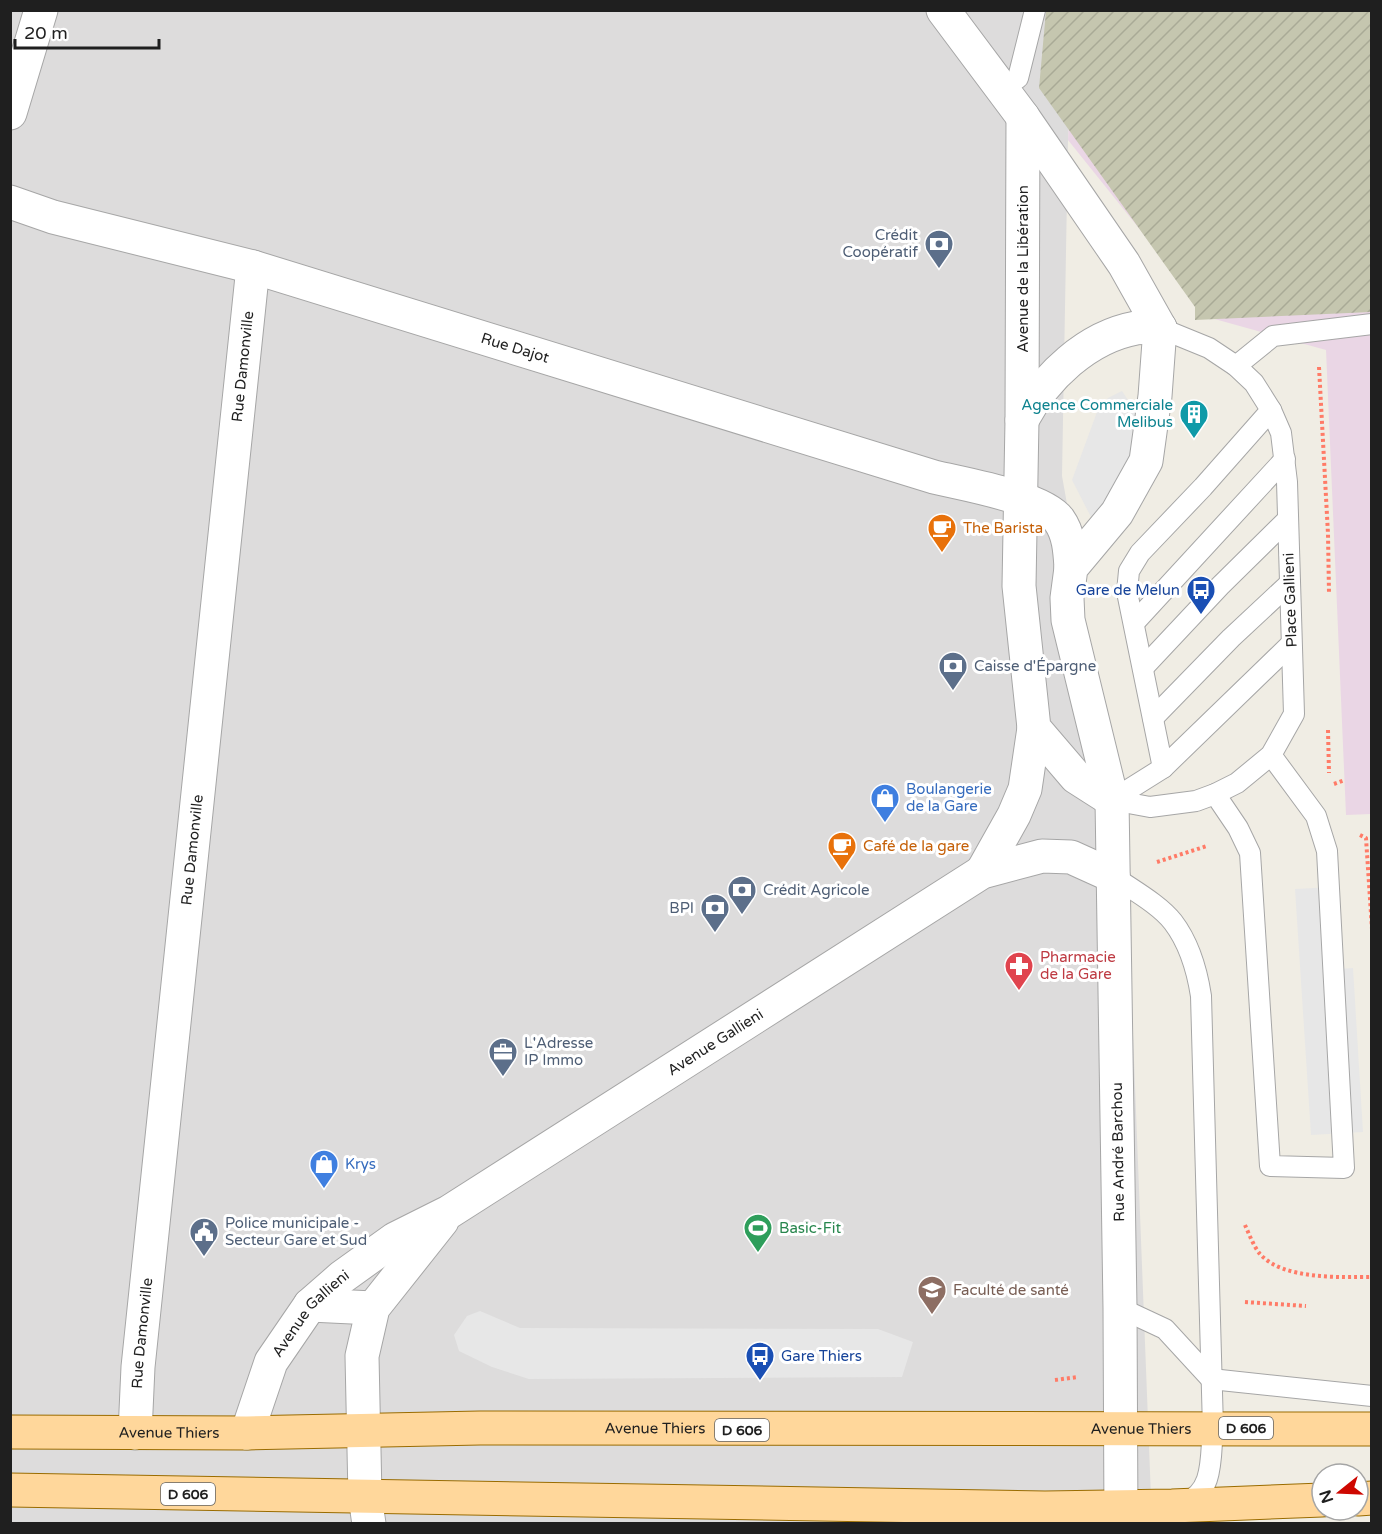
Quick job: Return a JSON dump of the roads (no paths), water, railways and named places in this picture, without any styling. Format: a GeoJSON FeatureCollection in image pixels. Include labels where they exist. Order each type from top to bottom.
{"type":"FeatureCollection","features":[{"type":"Feature","properties":{"kind":"main road","name":"Avenue Thiers"},"geometry":{"type":"LineString","coordinates":[[10,1432],[247,1433],[480,1428],[1371,1429]]}},
{"type":"Feature","properties":{"kind":"main road","name":"D 606"},"geometry":{"type":"LineString","coordinates":[[10,1490],[367,1510],[1045,1508],[1121,1515],[1172,1506],[1310,1500]]}},
{"type":"Feature","properties":{"kind":"street"},"geometry":{"type":"LineString","coordinates":[[10,113],[41,10]]}},
{"type":"Feature","properties":{"kind":"street"},"geometry":{"type":"LineString","coordinates":[[943,10],[1023,117],[1124,264],[1160,328],[1155,396],[1146,460],[1117,513],[1071,568]]}},
{"type":"Feature","properties":{"kind":"street","name":"Avenue de la Libération"},"geometry":{"type":"LineString","coordinates":[[1022,420],[1023,117]]}},
{"type":"Feature","properties":{"kind":"street","name":"Rue Dajot"},"geometry":{"type":"LineString","coordinates":[[10,202],[53,218],[253,267],[933,477],[1020,498]]}},
{"type":"Feature","properties":{"kind":"street","name":"Rue Damonville"},"geometry":{"type":"LineString","coordinates":[[135,1433],[138,1367],[253,267]]}},
{"type":"Feature","properties":{"kind":"street","name":"Place Gallieni"},"geometry":{"type":"LineString","coordinates":[[1112,800],[1076,777],[1034,728],[1018,586],[1022,420],[1033,399],[1065,364],[1097,341],[1136,328],[1160,328]]}},
{"type":"Feature","properties":{"kind":"street"},"geometry":{"type":"LineString","coordinates":[[1020,498],[1038,505],[1058,519],[1069,541],[1071,568],[1067,598],[1068,620],[1112,800],[1113,876]]}},
{"type":"Feature","properties":{"kind":"street","name":"Avenue Gallieni"},"geometry":{"type":"LineString","coordinates":[[982,872],[1014,815],[1025,789],[1034,728]]}},
{"type":"Feature","properties":{"kind":"street","name":"Avenue Gallieni"},"geometry":{"type":"LineString","coordinates":[[247,1433],[271,1362],[310,1305],[342,1277],[395,1239],[449,1212],[982,872],[1042,856],[1071,857],[1113,876]]}},
{"type":"Feature","properties":{"kind":"street","name":"Rue André Barchou"},"geometry":{"type":"LineString","coordinates":[[1113,876],[1121,1515]]}},
{"type":"Feature","properties":{"kind":"street","name":"Avenue Gallieni"},"geometry":{"type":"LineString","coordinates":[[367,1510],[362,1356],[373,1308],[449,1212]]}},
{"type":"Feature","properties":{"kind":"street"},"geometry":{"type":"LineString","coordinates":[[310,1305],[373,1308]]}},
{"type":"Feature","properties":{"kind":"lane"},"geometry":{"type":"LineString","coordinates":[[1002,89],[1018,78],[1035,10]]}},
{"type":"Feature","properties":{"kind":"lane"},"geometry":{"type":"LineString","coordinates":[[1236,366],[1273,336],[1371,324]]}},
{"type":"Feature","properties":{"kind":"lane","name":"Place Gallieni"},"geometry":{"type":"LineString","coordinates":[[1112,800],[1150,807],[1196,801],[1215,794],[1237,783],[1271,755],[1294,714],[1288,519],[1285,459],[1281,433],[1271,410],[1254,383],[1236,366],[1209,348],[1160,328]]}},
{"type":"Feature","properties":{"kind":"lane"},"geometry":{"type":"LineString","coordinates":[[1163,768],[1127,592],[1129,572],[1140,553],[1203,488],[1271,410]]}},
{"type":"Feature","properties":{"kind":"lane"},"geometry":{"type":"LineString","coordinates":[[1134,623],[1285,459]]}},
{"type":"Feature","properties":{"kind":"lane"},"geometry":{"type":"LineString","coordinates":[[1143,668],[1220,586],[1288,519]]}},
{"type":"Feature","properties":{"kind":"lane"},"geometry":{"type":"LineString","coordinates":[[1153,718],[1231,638],[1290,583]]}},
{"type":"Feature","properties":{"kind":"lane"},"geometry":{"type":"LineString","coordinates":[[1112,800],[1163,768],[1291,644]]}},
{"type":"Feature","properties":{"kind":"lane"},"geometry":{"type":"LineString","coordinates":[[1215,794],[1238,828],[1250,853],[1270,1166],[1344,1168],[1327,851],[1316,816],[1271,755]]}},
{"type":"Feature","properties":{"kind":"lane"},"geometry":{"type":"LineString","coordinates":[[1113,876],[1172,921],[1183,939],[1198,975],[1201,996],[1213,1428],[1207,1483],[1196,1497],[1172,1506]]}},
{"type":"Feature","properties":{"kind":"lane"},"geometry":{"type":"LineString","coordinates":[[1120,1308],[1165,1329],[1211,1379],[1371,1396]]}},
{"type":"Feature","properties":{"kind":"place","name":"Crédit Coopératif"},"geometry":{"type":"Point","coordinates":[939,270]}},
{"type":"Feature","properties":{"kind":"place","name":"Agence Commerciale Melibus"},"geometry":{"type":"Point","coordinates":[1194,440]}},
{"type":"Feature","properties":{"kind":"place","name":"The Barista"},"geometry":{"type":"Point","coordinates":[942,554]}},
{"type":"Feature","properties":{"kind":"place","name":"Gare de Melun"},"geometry":{"type":"Point","coordinates":[1201,616]}},
{"type":"Feature","properties":{"kind":"place","name":"Caisse d'Épargne"},"geometry":{"type":"Point","coordinates":[953,692]}},
{"type":"Feature","properties":{"kind":"place","name":"Boulangerie de la Gare"},"geometry":{"type":"Point","coordinates":[885,824]}},
{"type":"Feature","properties":{"kind":"place","name":"Café de la gare"},"geometry":{"type":"Point","coordinates":[842,872]}},
{"type":"Feature","properties":{"kind":"place","name":"Crédit Agricole"},"geometry":{"type":"Point","coordinates":[742,916]}},
{"type":"Feature","properties":{"kind":"place","name":"BPI"},"geometry":{"type":"Point","coordinates":[715,934]}},
{"type":"Feature","properties":{"kind":"place","name":"Pharmacie de la Gare"},"geometry":{"type":"Point","coordinates":[1019,992]}},
{"type":"Feature","properties":{"kind":"place","name":"L'Adresse IP Immo"},"geometry":{"type":"Point","coordinates":[503,1078]}},
{"type":"Feature","properties":{"kind":"place","name":"Krys"},"geometry":{"type":"Point","coordinates":[324,1190]}},
{"type":"Feature","properties":{"kind":"place","name":"Basic-Fit"},"geometry":{"type":"Point","coordinates":[758,1254]}},
{"type":"Feature","properties":{"kind":"place","name":"Police municipale - Secteur Gare et Sud"},"geometry":{"type":"Point","coordinates":[204,1258]}},
{"type":"Feature","properties":{"kind":"place","name":"Faculté de santé"},"geometry":{"type":"Point","coordinates":[932,1316]}},
{"type":"Feature","properties":{"kind":"place","name":"Gare Thiers"},"geometry":{"type":"Point","coordinates":[760,1382]}}]}
